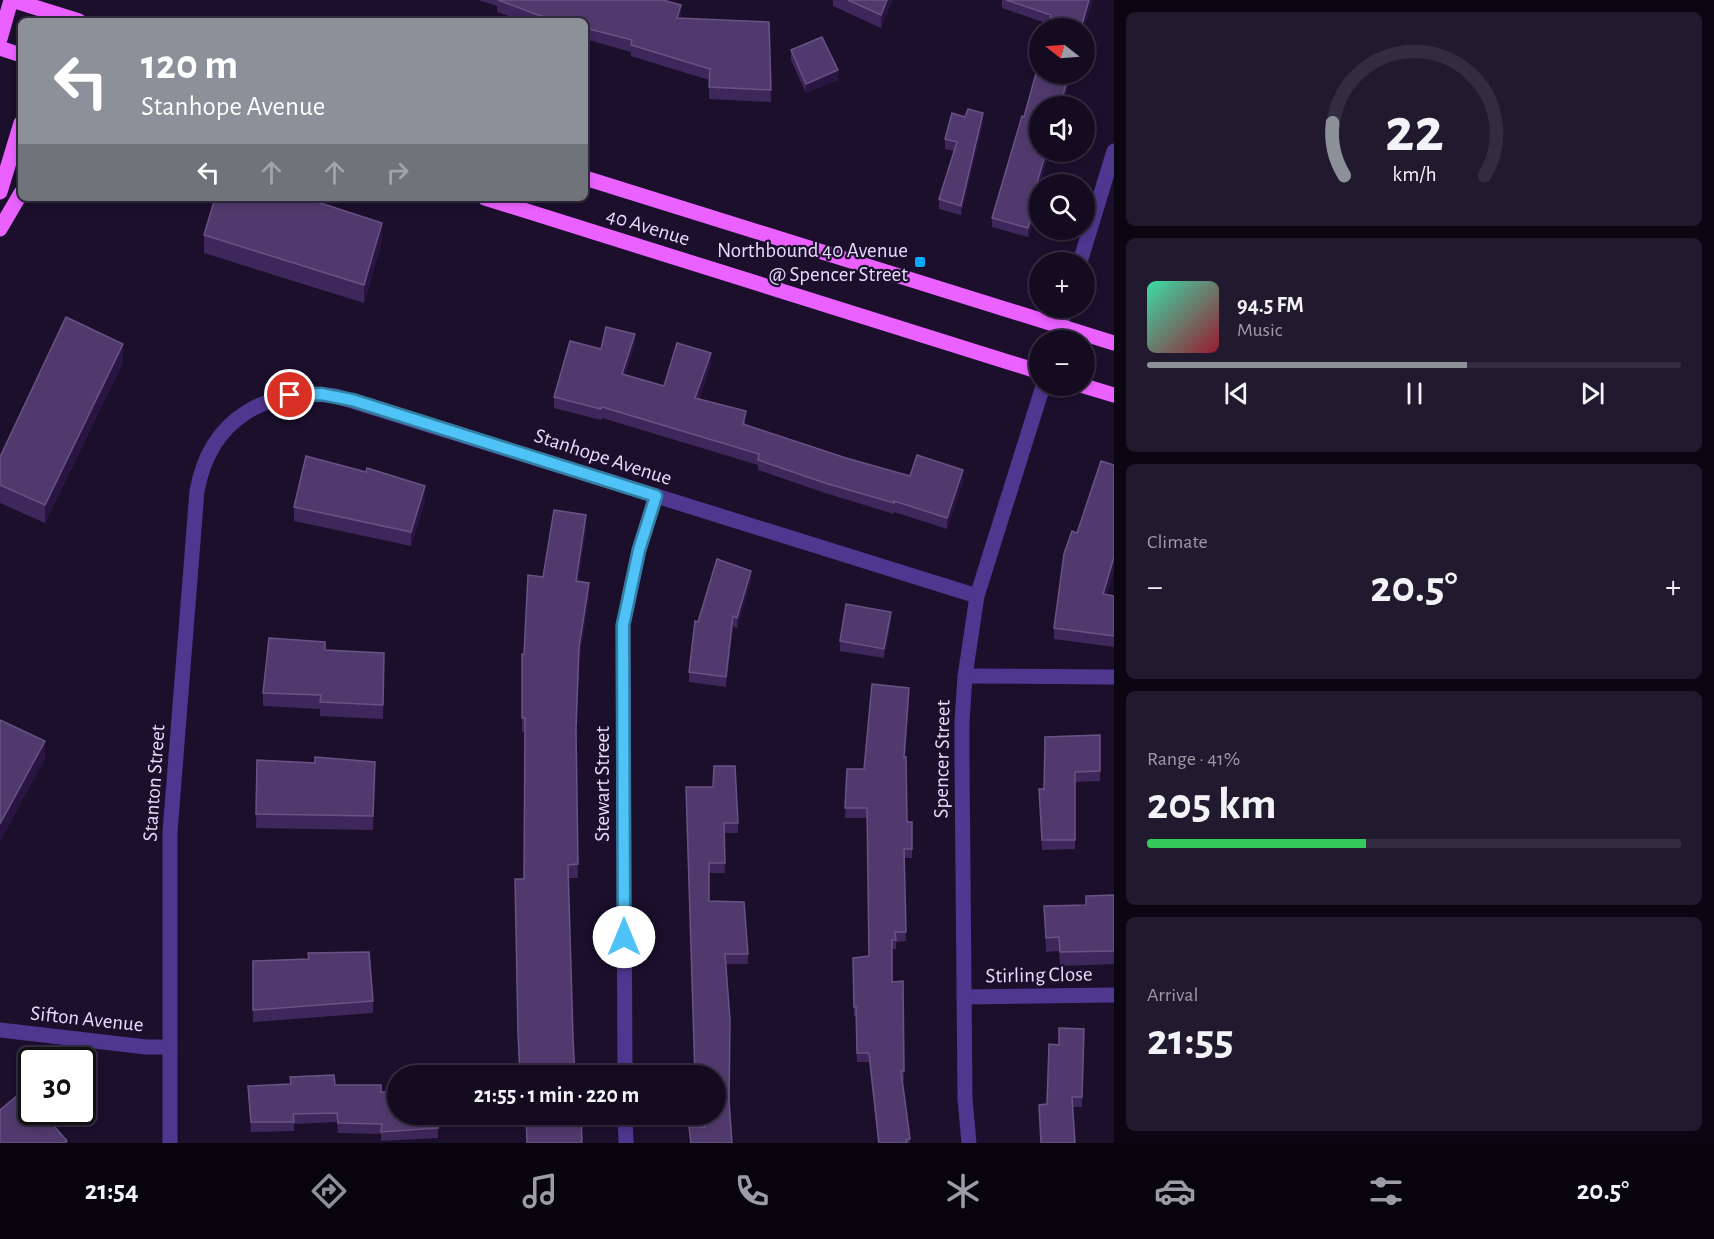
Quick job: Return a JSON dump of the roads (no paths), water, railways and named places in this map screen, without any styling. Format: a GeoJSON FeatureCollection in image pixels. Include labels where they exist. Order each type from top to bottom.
{"type":"FeatureCollection","features":[{"type":"Feature","properties":{"kind":"main road"},"geometry":{"type":"LineString","coordinates":[[0,39],[11,0],[71,18]]}},
{"type":"Feature","properties":{"kind":"main road"},"geometry":{"type":"LineString","coordinates":[[0,48],[18,54]]}},
{"type":"Feature","properties":{"kind":"main road"},"geometry":{"type":"LineString","coordinates":[[0,192],[18,133]]}},
{"type":"Feature","properties":{"kind":"main road","name":"40 Avenue"},"geometry":{"type":"LineString","coordinates":[[588,179],[1049,330]]}},
{"type":"Feature","properties":{"kind":"main road"},"geometry":{"type":"LineString","coordinates":[[0,229],[18,198]]}},
{"type":"Feature","properties":{"kind":"main road","name":"40 Avenue"},"geometry":{"type":"LineString","coordinates":[[494,201],[1029,369]]}},
{"type":"Feature","properties":{"kind":"main road","name":"40 Avenue"},"geometry":{"type":"LineString","coordinates":[[1095,340],[1114,343]]}},
{"type":"Feature","properties":{"kind":"main road"},"geometry":{"type":"LineString","coordinates":[[1095,389],[1114,395]]}},
{"type":"Feature","properties":{"kind":"street"},"geometry":{"type":"LineString","coordinates":[[1083,252],[1114,151]]}},
{"type":"Feature","properties":{"kind":"street","name":"Stanhope Avenue"},"geometry":{"type":"LineString","coordinates":[[222,433],[244,413],[275,399],[306,394],[336,396],[977,596]]}},
{"type":"Feature","properties":{"kind":"street","name":"Spencer Street"},"geometry":{"type":"LineString","coordinates":[[969,1143],[965,1099],[964,997],[962,722],[965,676],[977,596],[1040,396]]}},
{"type":"Feature","properties":{"kind":"street","name":"Stanton Street"},"geometry":{"type":"LineString","coordinates":[[170,1143],[170,832],[197,491],[204,462],[222,433]]}},
{"type":"Feature","properties":{"kind":"street","name":"Stewart Street"},"geometry":{"type":"LineString","coordinates":[[625,1065],[623,625],[639,550],[656,496]]}},
{"type":"Feature","properties":{"kind":"street"},"geometry":{"type":"LineString","coordinates":[[965,676],[1114,676]]}},
{"type":"Feature","properties":{"kind":"street","name":"Stirling Close"},"geometry":{"type":"LineString","coordinates":[[964,997],[1114,995]]}},
{"type":"Feature","properties":{"kind":"street","name":"Sifton Avenue"},"geometry":{"type":"LineString","coordinates":[[0,1030],[146,1047],[170,1047]]}},
{"type":"Feature","properties":{"kind":"street"},"geometry":{"type":"LineString","coordinates":[[625,1125],[626,1143]]}},
{"type":"Feature","properties":{"kind":"place","name":"Northbound 40 Avenue @ Spencer Street"},"geometry":{"type":"Point","coordinates":[920,262]}}]}
